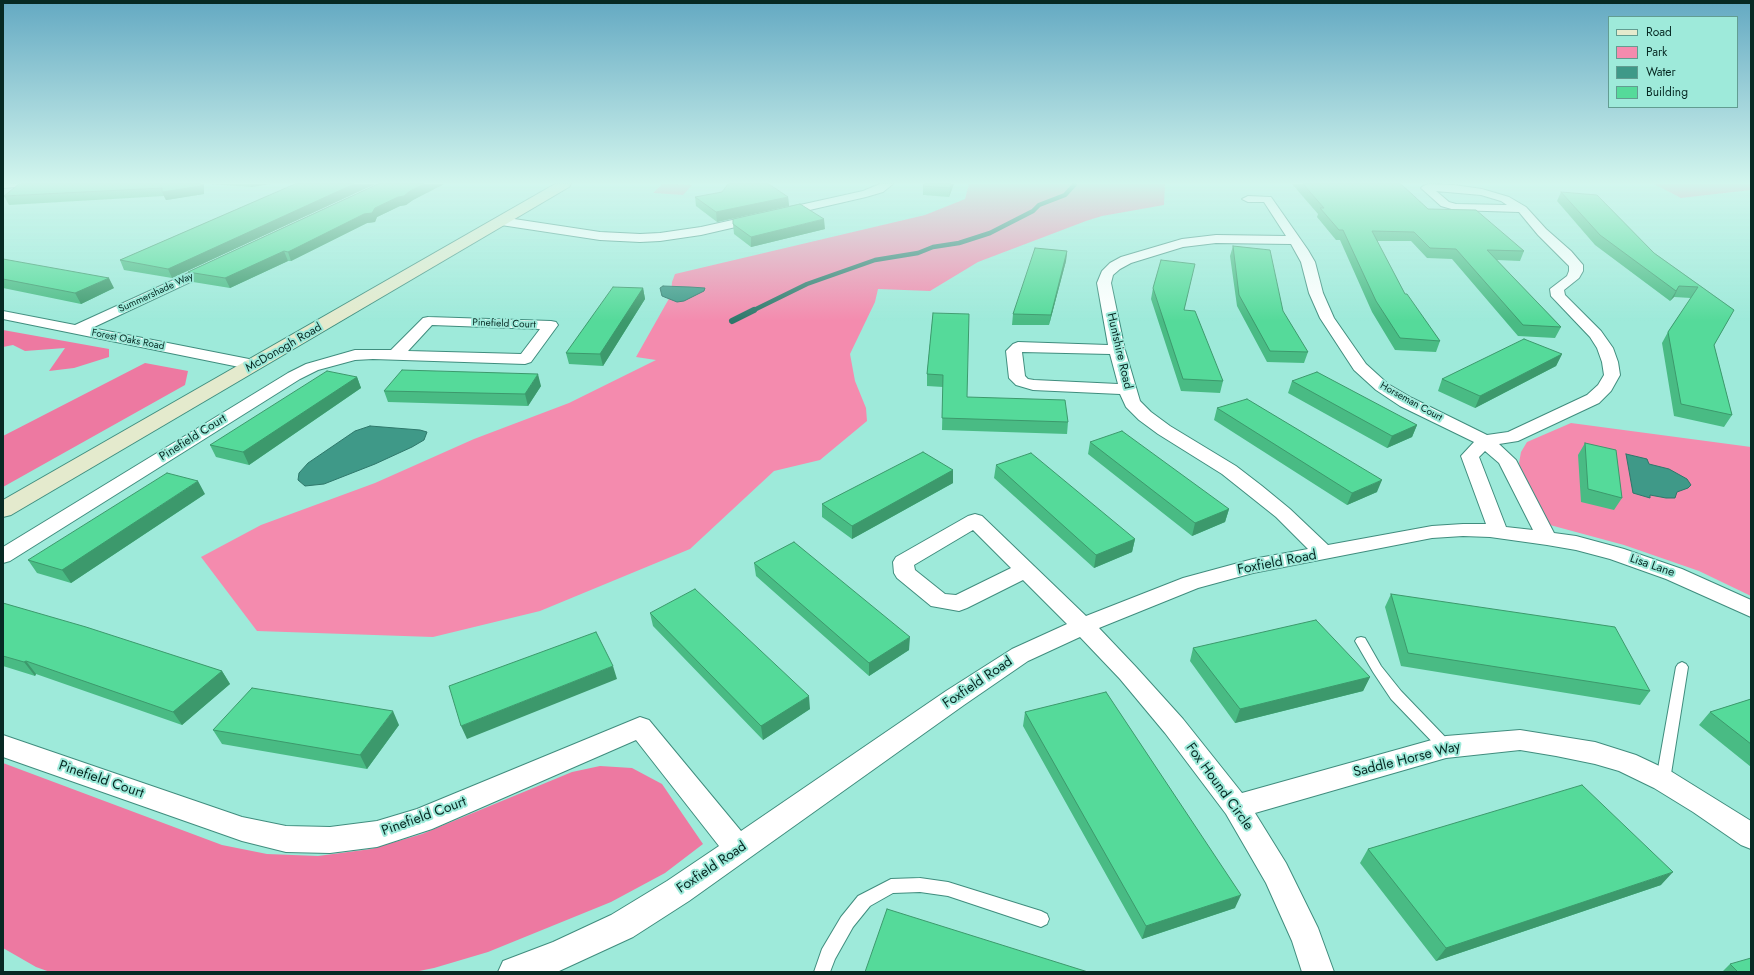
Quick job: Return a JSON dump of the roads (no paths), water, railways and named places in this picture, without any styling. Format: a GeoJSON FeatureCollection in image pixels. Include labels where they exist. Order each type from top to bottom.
{"type":"FeatureCollection","features":[{"type":"Feature","properties":{"kind":"main road","name":"McDonogh Road"},"geometry":{"type":"LineString","coordinates":[[3,510],[486,230]]}},
{"type":"Feature","properties":{"kind":"street"},"geometry":{"type":"LineString","coordinates":[[557,230],[600,236],[640,238],[708,230]]}},
{"type":"Feature","properties":{"kind":"street","name":"Horseman Court"},"geometry":{"type":"LineString","coordinates":[[1288,230],[1308,262],[1316,294],[1327,318],[1360,367],[1382,387],[1406,402],[1485,441]]}},
{"type":"Feature","properties":{"kind":"street"},"geometry":{"type":"LineString","coordinates":[[1498,531],[1470,456],[1485,441],[1512,437],[1593,399],[1605,388],[1612,375],[1610,362],[1605,348],[1596,334],[1558,296],[1557,289],[1572,278],[1576,271],[1576,265],[1540,230]]}},
{"type":"Feature","properties":{"kind":"street","name":"Huntshire Road"},"geometry":{"type":"LineString","coordinates":[[1295,240],[1236,238],[1200,240],[1182,243],[1141,255],[1115,266],[1107,274],[1104,283],[1117,350],[1132,403],[1145,416],[1164,430],[1229,470],[1255,490],[1283,513],[1324,553]]}},
{"type":"Feature","properties":{"kind":"street","name":"Summershade Way"},"geometry":{"type":"LineString","coordinates":[[76,330],[225,260]]}},
{"type":"Feature","properties":{"kind":"street","name":"Forest Oaks Road"},"geometry":{"type":"LineString","coordinates":[[3,315],[254,365]]}},
{"type":"Feature","properties":{"kind":"street","name":"Pinefield Court"},"geometry":{"type":"LineString","coordinates":[[3,556],[294,376],[333,360],[356,355],[396,354],[525,359],[551,325],[428,321],[396,354]]}},
{"type":"Feature","properties":{"kind":"street"},"geometry":{"type":"LineString","coordinates":[[1117,350],[1018,347],[1014,351],[1017,378],[1022,382],[1033,385],[1127,389]]}},
{"type":"Feature","properties":{"kind":"street"},"geometry":{"type":"LineString","coordinates":[[1485,441],[1507,460],[1547,538]]}},
{"type":"Feature","properties":{"kind":"street","name":"Fox Hound Circle"},"geometry":{"type":"LineString","coordinates":[[1025,570],[959,602],[938,601],[904,574],[904,562],[974,520],[1083,626],[1128,673],[1174,726],[1236,806],[1276,873],[1307,939],[1318,972]]}},
{"type":"Feature","properties":{"kind":"street","name":"Foxfield Road"},"geometry":{"type":"LineString","coordinates":[[514,972],[558,956],[622,926],[678,892],[955,698],[1020,655],[1083,626],[1191,582],[1253,566],[1432,532],[1463,530],[1498,531],[1547,538]]}},
{"type":"Feature","properties":{"kind":"street","name":"Lisa Lane"},"geometry":{"type":"LineString","coordinates":[[1547,538],[1576,543],[1617,554],[1674,574],[1751,609]]}},
{"type":"Feature","properties":{"kind":"street","name":"Pinefield Court"},"geometry":{"type":"LineString","coordinates":[[3,746],[242,829],[286,839],[330,840],[377,834],[422,820],[640,728],[740,849]]}},
{"type":"Feature","properties":{"kind":"street","name":"Saddle Horse Way"},"geometry":{"type":"LineString","coordinates":[[1236,806],[1446,747],[1484,742],[1520,740],[1556,745],[1595,753],[1621,761],[1663,780],[1751,836]]}},
{"type":"Feature","properties":{"kind":"lane"},"geometry":{"type":"LineString","coordinates":[[1362,641],[1377,669],[1396,695],[1446,747]]}},
{"type":"Feature","properties":{"kind":"lane"},"geometry":{"type":"LineString","coordinates":[[1663,780],[1682,667]]}},
{"type":"Feature","properties":{"kind":"lane"},"geometry":{"type":"LineString","coordinates":[[822,972],[832,948],[846,922],[864,901],[891,886],[920,884],[948,889],[1041,919]]}},
{"type":"Feature","properties":{"kind":"water"},"geometry":{"type":"Polygon","coordinates":[[[663,286],[705,288],[704,291],[684,301],[677,302],[662,296],[660,288],[663,286]]]}},
{"type":"Feature","properties":{"kind":"water"},"geometry":{"type":"Polygon","coordinates":[[[370,426],[420,430],[427,432],[424,440],[412,447],[375,464],[324,484],[305,486],[298,480],[299,473],[308,463],[355,431],[370,426]]]}},
{"type":"Feature","properties":{"kind":"water"},"geometry":{"type":"Polygon","coordinates":[[[1626,454],[1647,459],[1649,464],[1669,469],[1687,479],[1691,485],[1688,488],[1677,492],[1675,498],[1650,495],[1650,498],[1633,493],[1626,454]]]}},
{"type":"Feature","properties":{"kind":"waterway"},"geometry":{"type":"LineString","coordinates":[[752,311],[807,284],[875,260],[918,253],[933,247],[959,243],[997,230]]}},
{"type":"Feature","properties":{"kind":"waterway"},"geometry":{"type":"LineString","coordinates":[[732,321],[752,311]]}}]}
